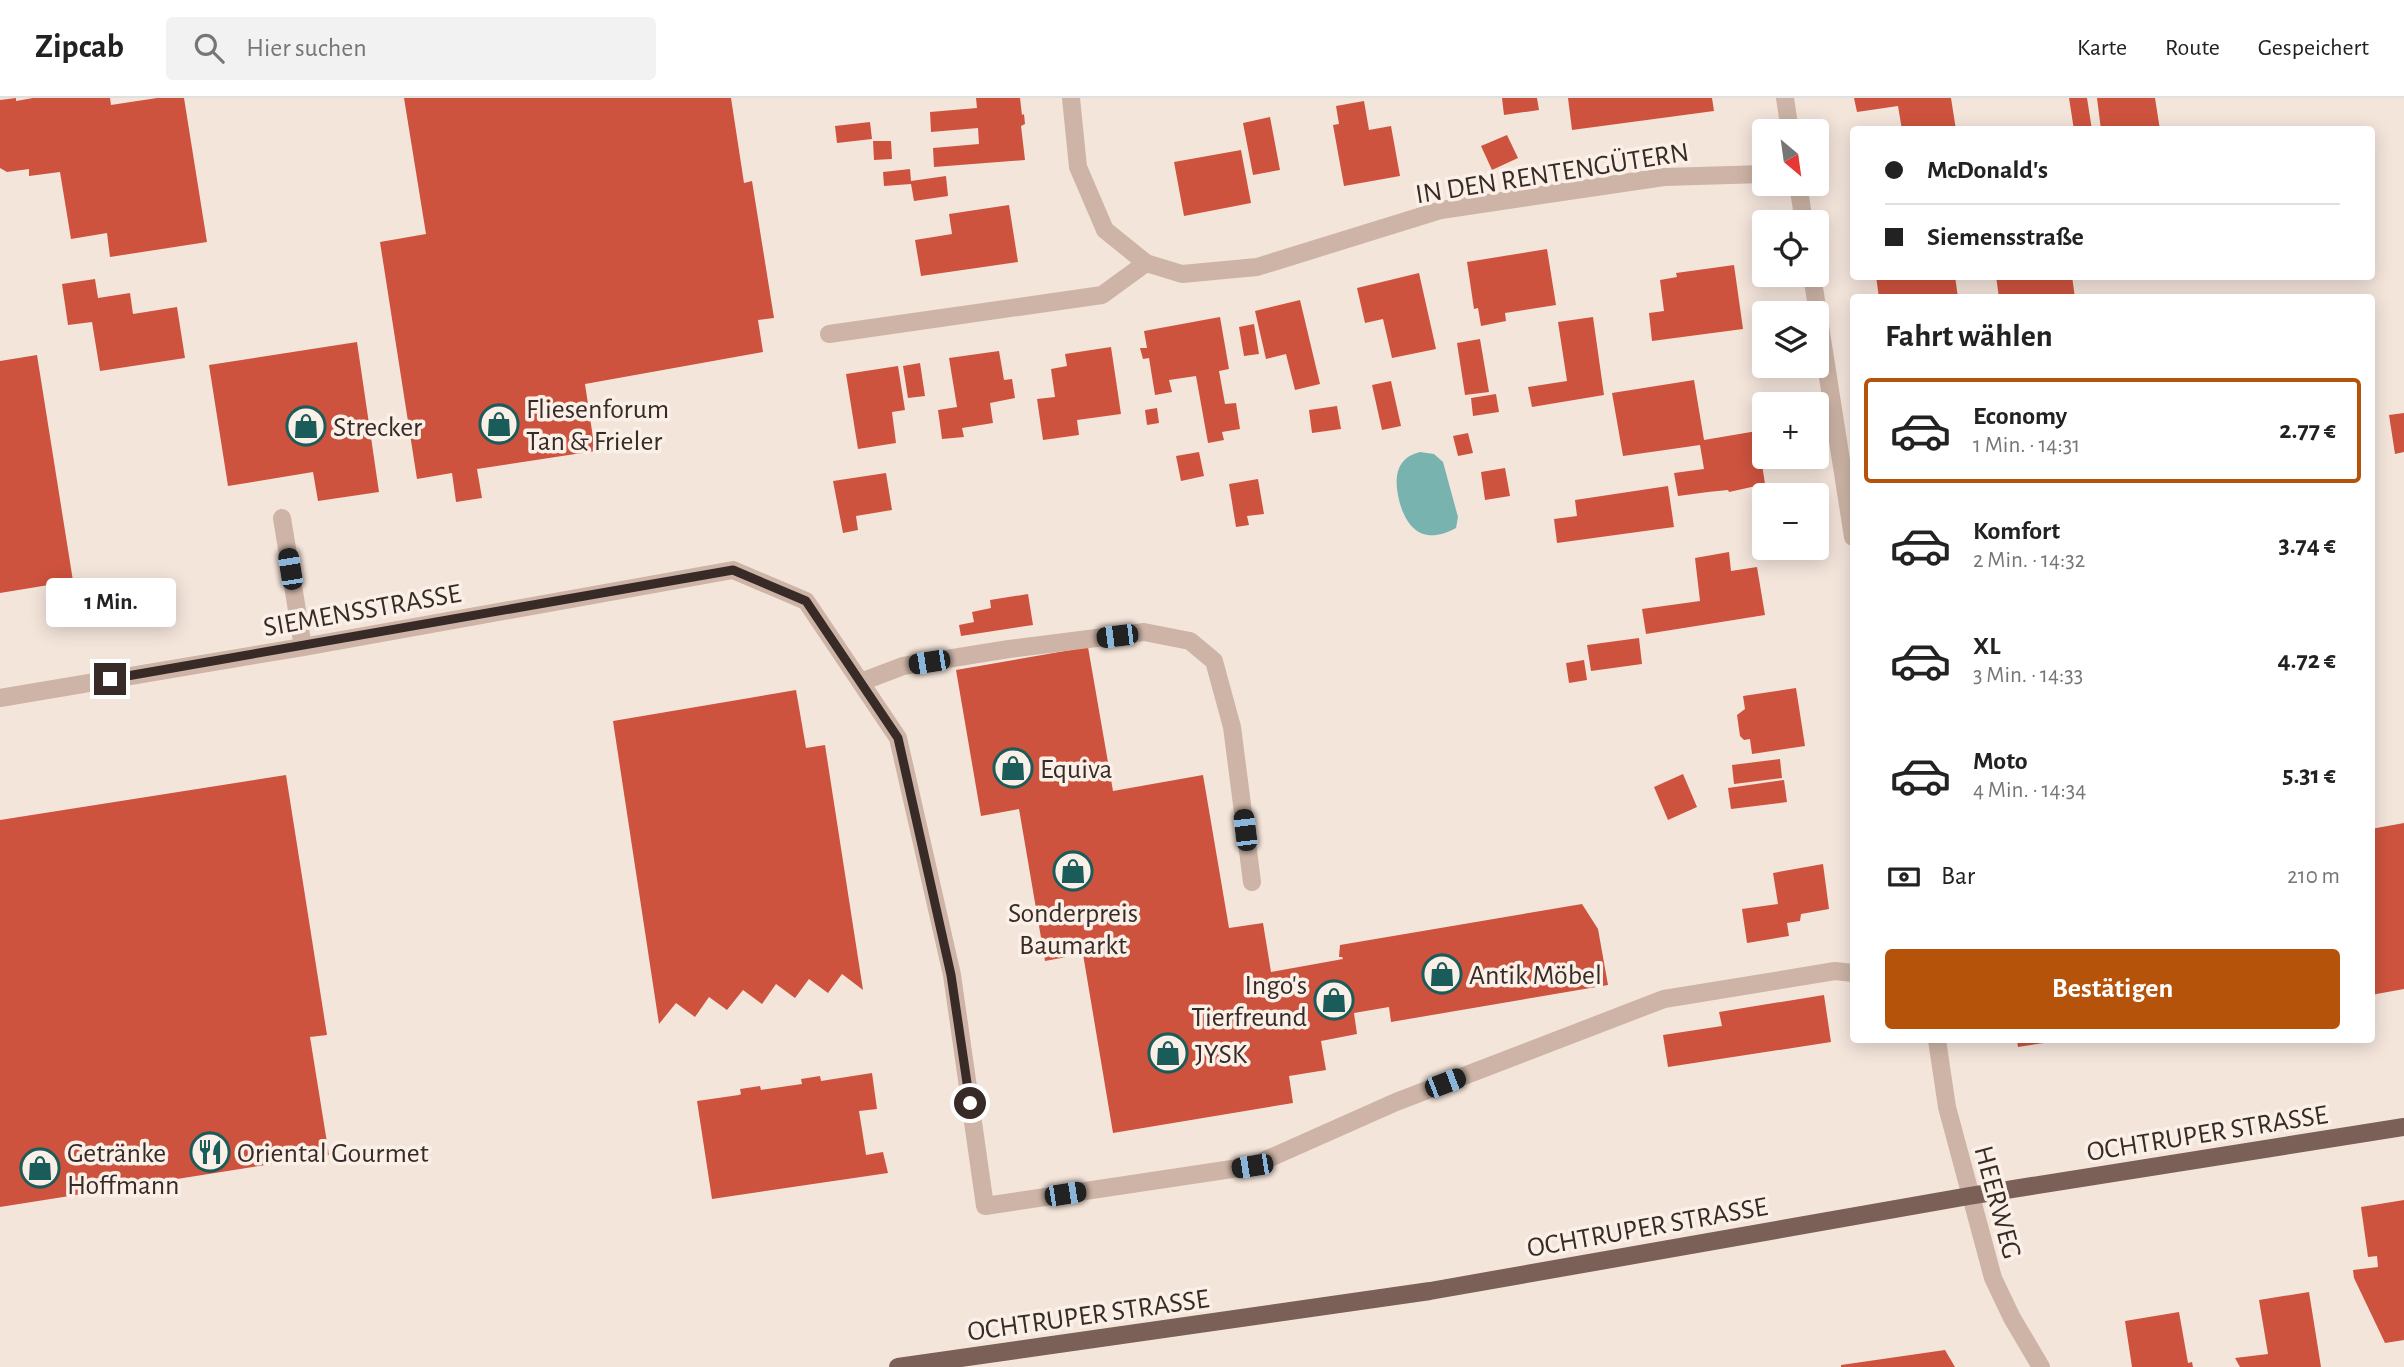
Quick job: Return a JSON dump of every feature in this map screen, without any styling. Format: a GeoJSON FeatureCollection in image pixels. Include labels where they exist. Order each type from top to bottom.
{"type":"FeatureCollection","features":[{"type":"Feature","properties":{"kind":"main road","name":"OCHTRUPER STRASSE"},"geometry":{"type":"LineString","coordinates":[[898,1367],[1430,1291],[1969,1196],[2404,1127]]}},
{"type":"Feature","properties":{"kind":"street","name":"IN DEN RENTENGÜTERN"},"geometry":{"type":"LineString","coordinates":[[1071,98],[1078,167],[1105,230],[1146,263],[1182,274],[1257,267],[1441,210],[1664,177],[1752,174]]}},
{"type":"Feature","properties":{"kind":"street"},"geometry":{"type":"LineString","coordinates":[[1785,98],[1788,119]]}},
{"type":"Feature","properties":{"kind":"street"},"geometry":{"type":"LineString","coordinates":[[829,334],[1102,295],[1146,263]]}},
{"type":"Feature","properties":{"kind":"street"},"geometry":{"type":"LineString","coordinates":[[1814,287],[1850,518]]}},
{"type":"Feature","properties":{"kind":"street"},"geometry":{"type":"LineString","coordinates":[[282,518],[303,647]]}},
{"type":"Feature","properties":{"kind":"street","name":"SIEMENSSTRASSE"},"geometry":{"type":"LineString","coordinates":[[0,698],[733,570],[806,601],[861,682]]}},
{"type":"Feature","properties":{"kind":"street"},"geometry":{"type":"LineString","coordinates":[[1252,881],[1232,727],[1214,662],[1190,641],[1144,632],[903,666],[861,682],[898,738],[951,975],[985,1206],[1252,1166],[1396,1102],[1664,999],[1835,971],[1850,973]]}},
{"type":"Feature","properties":{"kind":"street","name":"HEERWEG"},"geometry":{"type":"LineString","coordinates":[[1937,1043],[1947,1108],[1993,1278],[2011,1318],[2041,1367]]}},
{"type":"Feature","properties":{"kind":"water"},"geometry":{"type":"Polygon","coordinates":[[[1420,452],[1434,454],[1443,462],[1458,517],[1456,528],[1445,533],[1426,535],[1419,532],[1412,527],[1402,511],[1397,484],[1398,470],[1405,459],[1420,452]]]}},
{"type":"Feature","properties":{"kind":"building"},"geometry":{"type":"Polygon","coordinates":[[[16,98],[16,101],[33,98],[110,98],[111,105],[157,98],[184,98],[207,242],[110,257],[107,233],[71,239],[60,172],[29,176],[29,169],[7,172],[0,168],[0,100],[16,98]]]}},
{"type":"Feature","properties":{"kind":"building"},"geometry":{"type":"Polygon","coordinates":[[[404,98],[731,98],[744,183],[752,181],[774,318],[758,320],[763,352],[585,384],[595,451],[477,469],[482,498],[456,502],[452,473],[417,479],[380,242],[426,234],[404,98]]]}},
{"type":"Feature","properties":{"kind":"building"},"geometry":{"type":"Polygon","coordinates":[[[976,98],[1020,98],[1025,124],[1021,126],[1025,160],[934,167],[933,148],[979,144],[978,128],[931,132],[930,112],[977,108],[976,98]]]}},
{"type":"Feature","properties":{"kind":"building"},"geometry":{"type":"Polygon","coordinates":[[[1502,98],[1537,98],[1539,110],[1504,115],[1502,98]]]}},
{"type":"Feature","properties":{"kind":"building"},"geometry":{"type":"Polygon","coordinates":[[[1568,98],[1712,98],[1714,111],[1572,130],[1568,98]]]}},
{"type":"Feature","properties":{"kind":"building"},"geometry":{"type":"Polygon","coordinates":[[[1854,98],[1951,98],[1955,126],[1901,126],[1898,106],[1857,112],[1854,98]]]}},
{"type":"Feature","properties":{"kind":"building"},"geometry":{"type":"Polygon","coordinates":[[[2069,98],[2087,98],[2091,126],[2073,126],[2069,98]]]}},
{"type":"Feature","properties":{"kind":"building"},"geometry":{"type":"Polygon","coordinates":[[[2097,98],[2155,98],[2159,126],[2100,126],[2097,98]]]}},
{"type":"Feature","properties":{"kind":"building"},"geometry":{"type":"Polygon","coordinates":[[[1364,101],[1369,130],[1391,126],[1400,176],[1344,186],[1333,125],[1339,124],[1336,106],[1364,101]]]}},
{"type":"Feature","properties":{"kind":"building"},"geometry":{"type":"Polygon","coordinates":[[[1270,117],[1280,170],[1253,175],[1243,123],[1270,117]]]}},
{"type":"Feature","properties":{"kind":"building"},"geometry":{"type":"Polygon","coordinates":[[[870,122],[872,139],[837,143],[835,126],[870,122]]]}},
{"type":"Feature","properties":{"kind":"building"},"geometry":{"type":"Polygon","coordinates":[[[1507,135],[1518,158],[1492,170],[1481,146],[1507,135]]]}},
{"type":"Feature","properties":{"kind":"building"},"geometry":{"type":"Polygon","coordinates":[[[873,141],[891,141],[892,159],[874,160],[873,141]]]}},
{"type":"Feature","properties":{"kind":"building"},"geometry":{"type":"Polygon","coordinates":[[[1241,150],[1251,203],[1184,216],[1174,162],[1241,150]]]}},
{"type":"Feature","properties":{"kind":"building"},"geometry":{"type":"Polygon","coordinates":[[[910,169],[911,181],[946,176],[948,196],[914,201],[911,184],[884,186],[883,172],[910,169]]]}},
{"type":"Feature","properties":{"kind":"building"},"geometry":{"type":"Polygon","coordinates":[[[1009,205],[1018,262],[921,276],[915,240],[952,234],[949,214],[1009,205]]]}},
{"type":"Feature","properties":{"kind":"building"},"geometry":{"type":"Polygon","coordinates":[[[1547,249],[1556,305],[1505,313],[1506,321],[1481,326],[1478,308],[1474,309],[1467,262],[1547,249]]]}},
{"type":"Feature","properties":{"kind":"building"},"geometry":{"type":"Polygon","coordinates":[[[1734,265],[1743,329],[1652,341],[1649,313],[1664,311],[1660,280],[1677,277],[1676,273],[1734,265]]]}},
{"type":"Feature","properties":{"kind":"building"},"geometry":{"type":"Polygon","coordinates":[[[1419,273],[1436,349],[1392,358],[1383,319],[1365,323],[1357,288],[1419,273]]]}},
{"type":"Feature","properties":{"kind":"building"},"geometry":{"type":"Polygon","coordinates":[[[95,279],[98,298],[130,293],[133,314],[177,307],[185,358],[100,371],[92,322],[68,325],[62,284],[95,279]]]}},
{"type":"Feature","properties":{"kind":"building"},"geometry":{"type":"Polygon","coordinates":[[[1877,280],[1956,280],[1957,294],[1878,294],[1877,280]]]}},
{"type":"Feature","properties":{"kind":"building"},"geometry":{"type":"Polygon","coordinates":[[[1997,280],[2073,280],[2074,294],[1998,294],[1997,280]]]}},
{"type":"Feature","properties":{"kind":"building"},"geometry":{"type":"Polygon","coordinates":[[[1300,300],[1320,384],[1295,390],[1286,354],[1266,359],[1255,311],[1300,300]]]}},
{"type":"Feature","properties":{"kind":"building"},"geometry":{"type":"Polygon","coordinates":[[[1220,317],[1229,369],[1219,371],[1225,404],[1236,403],[1240,429],[1222,432],[1224,440],[1208,443],[1196,376],[1169,380],[1172,392],[1155,395],[1149,358],[1143,359],[1140,348],[1147,348],[1144,331],[1220,317]]]}},
{"type":"Feature","properties":{"kind":"building"},"geometry":{"type":"Polygon","coordinates":[[[1593,317],[1604,395],[1532,407],[1528,387],[1567,381],[1558,322],[1593,317]]]}},
{"type":"Feature","properties":{"kind":"building"},"geometry":{"type":"Polygon","coordinates":[[[1254,324],[1259,354],[1244,356],[1239,327],[1254,324]]]}},
{"type":"Feature","properties":{"kind":"building"},"geometry":{"type":"Polygon","coordinates":[[[1480,339],[1489,392],[1465,395],[1457,343],[1480,339]]]}},
{"type":"Feature","properties":{"kind":"building"},"geometry":{"type":"Polygon","coordinates":[[[357,342],[379,492],[318,501],[313,472],[228,486],[209,365],[357,342]]]}},
{"type":"Feature","properties":{"kind":"building"},"geometry":{"type":"Polygon","coordinates":[[[1111,347],[1121,414],[1077,420],[1079,435],[1043,440],[1037,399],[1055,397],[1051,369],[1067,366],[1065,354],[1111,347]]]}},
{"type":"Feature","properties":{"kind":"building"},"geometry":{"type":"Polygon","coordinates":[[[999,351],[1004,380],[1012,379],[1015,398],[990,403],[993,423],[962,428],[964,437],[942,439],[938,410],[957,407],[949,358],[999,351]]]}},
{"type":"Feature","properties":{"kind":"building"},"geometry":{"type":"Polygon","coordinates":[[[37,355],[73,581],[0,593],[0,361],[37,355]]]}},
{"type":"Feature","properties":{"kind":"building"},"geometry":{"type":"Polygon","coordinates":[[[920,363],[925,396],[908,398],[903,366],[920,363]]]}},
{"type":"Feature","properties":{"kind":"building"},"geometry":{"type":"Polygon","coordinates":[[[898,366],[905,410],[892,412],[896,443],[858,449],[846,374],[898,366]]]}},
{"type":"Feature","properties":{"kind":"building"},"geometry":{"type":"Polygon","coordinates":[[[1694,380],[1704,440],[1752,432],[1752,469],[1763,469],[1765,483],[1752,483],[1752,487],[1729,492],[1678,496],[1674,473],[1704,469],[1700,445],[1623,456],[1612,393],[1694,380]]]}},
{"type":"Feature","properties":{"kind":"building"},"geometry":{"type":"Polygon","coordinates":[[[1391,381],[1401,426],[1382,430],[1372,385],[1391,381]]]}},
{"type":"Feature","properties":{"kind":"building"},"geometry":{"type":"Polygon","coordinates":[[[1496,394],[1499,412],[1473,416],[1471,398],[1496,394]]]}},
{"type":"Feature","properties":{"kind":"building"},"geometry":{"type":"Polygon","coordinates":[[[1337,406],[1341,429],[1312,433],[1309,410],[1337,406]]]}},
{"type":"Feature","properties":{"kind":"building"},"geometry":{"type":"Polygon","coordinates":[[[1157,408],[1159,423],[1147,425],[1145,410],[1157,408]]]}},
{"type":"Feature","properties":{"kind":"building"},"geometry":{"type":"Polygon","coordinates":[[[2404,413],[2404,452],[2395,454],[2389,415],[2404,413]]]}},
{"type":"Feature","properties":{"kind":"building"},"geometry":{"type":"Polygon","coordinates":[[[1468,433],[1473,453],[1458,456],[1453,436],[1468,433]]]}},
{"type":"Feature","properties":{"kind":"building"},"geometry":{"type":"Polygon","coordinates":[[[1199,452],[1204,476],[1181,481],[1176,456],[1199,452]]]}},
{"type":"Feature","properties":{"kind":"building"},"geometry":{"type":"Polygon","coordinates":[[[1505,468],[1510,496],[1485,500],[1481,472],[1505,468]]]}},
{"type":"Feature","properties":{"kind":"building"},"geometry":{"type":"Polygon","coordinates":[[[886,473],[892,510],[856,516],[858,530],[843,533],[833,481],[886,473]]]}},
{"type":"Feature","properties":{"kind":"building"},"geometry":{"type":"Polygon","coordinates":[[[1258,479],[1264,514],[1247,516],[1249,525],[1236,527],[1229,484],[1258,479]]]}},
{"type":"Feature","properties":{"kind":"building"},"geometry":{"type":"Polygon","coordinates":[[[1668,486],[1674,527],[1557,543],[1554,519],[1577,516],[1575,500],[1668,486]]]}},
{"type":"Feature","properties":{"kind":"building"},"geometry":{"type":"Polygon","coordinates":[[[1729,552],[1731,571],[1757,567],[1765,615],[1646,634],[1642,609],[1700,601],[1695,558],[1729,552]]]}},
{"type":"Feature","properties":{"kind":"building"},"geometry":{"type":"Polygon","coordinates":[[[1028,594],[1033,625],[961,636],[959,625],[974,622],[972,612],[991,608],[990,600],[1028,594]]]}},
{"type":"Feature","properties":{"kind":"building"},"geometry":{"type":"Polygon","coordinates":[[[1639,638],[1642,664],[1591,671],[1587,645],[1639,638]]]}},
{"type":"Feature","properties":{"kind":"building"},"geometry":{"type":"Polygon","coordinates":[[[1088,647],[1113,791],[1203,775],[1229,928],[1263,923],[1271,972],[1343,959],[1339,957],[1340,945],[1582,904],[1598,929],[1608,985],[1391,1022],[1389,1007],[1354,1013],[1357,1034],[1321,1041],[1326,1070],[1289,1076],[1293,1103],[1113,1133],[1083,954],[1045,961],[1019,809],[981,816],[956,670],[1088,647]]]}},
{"type":"Feature","properties":{"kind":"building"},"geometry":{"type":"Polygon","coordinates":[[[1584,660],[1587,680],[1569,683],[1566,663],[1584,660]]]}},
{"type":"Feature","properties":{"kind":"building"},"geometry":{"type":"Polygon","coordinates":[[[1796,688],[1805,746],[1752,754],[1750,739],[1744,740],[1740,736],[1737,715],[1745,709],[1743,696],[1796,688]]]}},
{"type":"Feature","properties":{"kind":"building"},"geometry":{"type":"Polygon","coordinates":[[[796,690],[806,748],[825,745],[863,990],[842,974],[828,993],[809,979],[795,998],[776,984],[762,1004],[743,990],[727,1010],[709,997],[695,1017],[676,1003],[659,1024],[613,721],[796,690]]]}},
{"type":"Feature","properties":{"kind":"building"},"geometry":{"type":"Polygon","coordinates":[[[1780,759],[1782,778],[1734,784],[1732,765],[1780,759]]]}},
{"type":"Feature","properties":{"kind":"building"},"geometry":{"type":"Polygon","coordinates":[[[1683,774],[1697,807],[1668,820],[1654,787],[1683,774]]]}},
{"type":"Feature","properties":{"kind":"building"},"geometry":{"type":"Polygon","coordinates":[[[286,775],[327,1035],[310,1037],[329,1155],[0,1207],[0,820],[286,775]]]}},
{"type":"Feature","properties":{"kind":"building"},"geometry":{"type":"Polygon","coordinates":[[[1784,780],[1787,802],[1731,809],[1728,788],[1784,780]]]}},
{"type":"Feature","properties":{"kind":"building"},"geometry":{"type":"Polygon","coordinates":[[[2404,823],[2404,989],[2375,994],[2375,828],[2404,823]]]}},
{"type":"Feature","properties":{"kind":"building"},"geometry":{"type":"Polygon","coordinates":[[[1823,864],[1829,909],[1801,914],[1800,921],[1787,923],[1789,936],[1747,943],[1742,909],[1778,904],[1773,873],[1823,864]]]}},
{"type":"Feature","properties":{"kind":"building"},"geometry":{"type":"Polygon","coordinates":[[[1824,995],[1831,1042],[1668,1067],[1663,1035],[1722,1026],[1719,1012],[1824,995]]]}},
{"type":"Feature","properties":{"kind":"building"},"geometry":{"type":"Polygon","coordinates":[[[2017,1043],[2044,1043],[2018,1047],[2017,1043]]]}},
{"type":"Feature","properties":{"kind":"building"},"geometry":{"type":"Polygon","coordinates":[[[872,1073],[877,1109],[859,1111],[866,1155],[883,1152],[888,1173],[712,1199],[697,1101],[739,1095],[740,1089],[760,1086],[761,1090],[802,1084],[801,1079],[820,1076],[821,1081],[872,1073]]]}},
{"type":"Feature","properties":{"kind":"building"},"geometry":{"type":"Polygon","coordinates":[[[2404,1200],[2404,1340],[2385,1343],[2354,1278],[2353,1270],[2378,1267],[2377,1256],[2368,1257],[2361,1207],[2404,1200]]]}},
{"type":"Feature","properties":{"kind":"building"},"geometry":{"type":"Polygon","coordinates":[[[2309,1292],[2321,1367],[2240,1367],[2235,1358],[2268,1354],[2259,1300],[2309,1292]]]}},
{"type":"Feature","properties":{"kind":"building"},"geometry":{"type":"Polygon","coordinates":[[[2179,1312],[2188,1363],[2192,1362],[2193,1367],[2132,1367],[2125,1321],[2179,1312]]]}},
{"type":"Feature","properties":{"kind":"building"},"geometry":{"type":"Polygon","coordinates":[[[1945,1350],[1955,1367],[1841,1367],[1841,1365],[1945,1350]]]}},
{"type":"Feature","properties":{"kind":"place","name":"Fliesenforum Tan & Frieler"},"geometry":{"type":"Point","coordinates":[499,424]}},
{"type":"Feature","properties":{"kind":"place","name":"Strecker"},"geometry":{"type":"Point","coordinates":[306,426]}},
{"type":"Feature","properties":{"kind":"place","name":"Equiva"},"geometry":{"type":"Point","coordinates":[1013,768]}},
{"type":"Feature","properties":{"kind":"place","name":"Sonderpreis Baumarkt"},"geometry":{"type":"Point","coordinates":[1073,871]}},
{"type":"Feature","properties":{"kind":"place","name":"Antik Möbel"},"geometry":{"type":"Point","coordinates":[1442,974]}},
{"type":"Feature","properties":{"kind":"place","name":"Ingo's Tierfreund"},"geometry":{"type":"Point","coordinates":[1334,1000]}},
{"type":"Feature","properties":{"kind":"place","name":"JYSK"},"geometry":{"type":"Point","coordinates":[1168,1053]}},
{"type":"Feature","properties":{"kind":"place","name":"Oriental Gourmet"},"geometry":{"type":"Point","coordinates":[210,1152]}},
{"type":"Feature","properties":{"kind":"place","name":"Getränke Hoffmann"},"geometry":{"type":"Point","coordinates":[40,1168]}},
{"type":"Feature","properties":{"kind":"route"},"geometry":{"type":"LineString","coordinates":[[110,679],[733,570],[806,601],[898,738],[951,975],[970,1103]]}}]}
